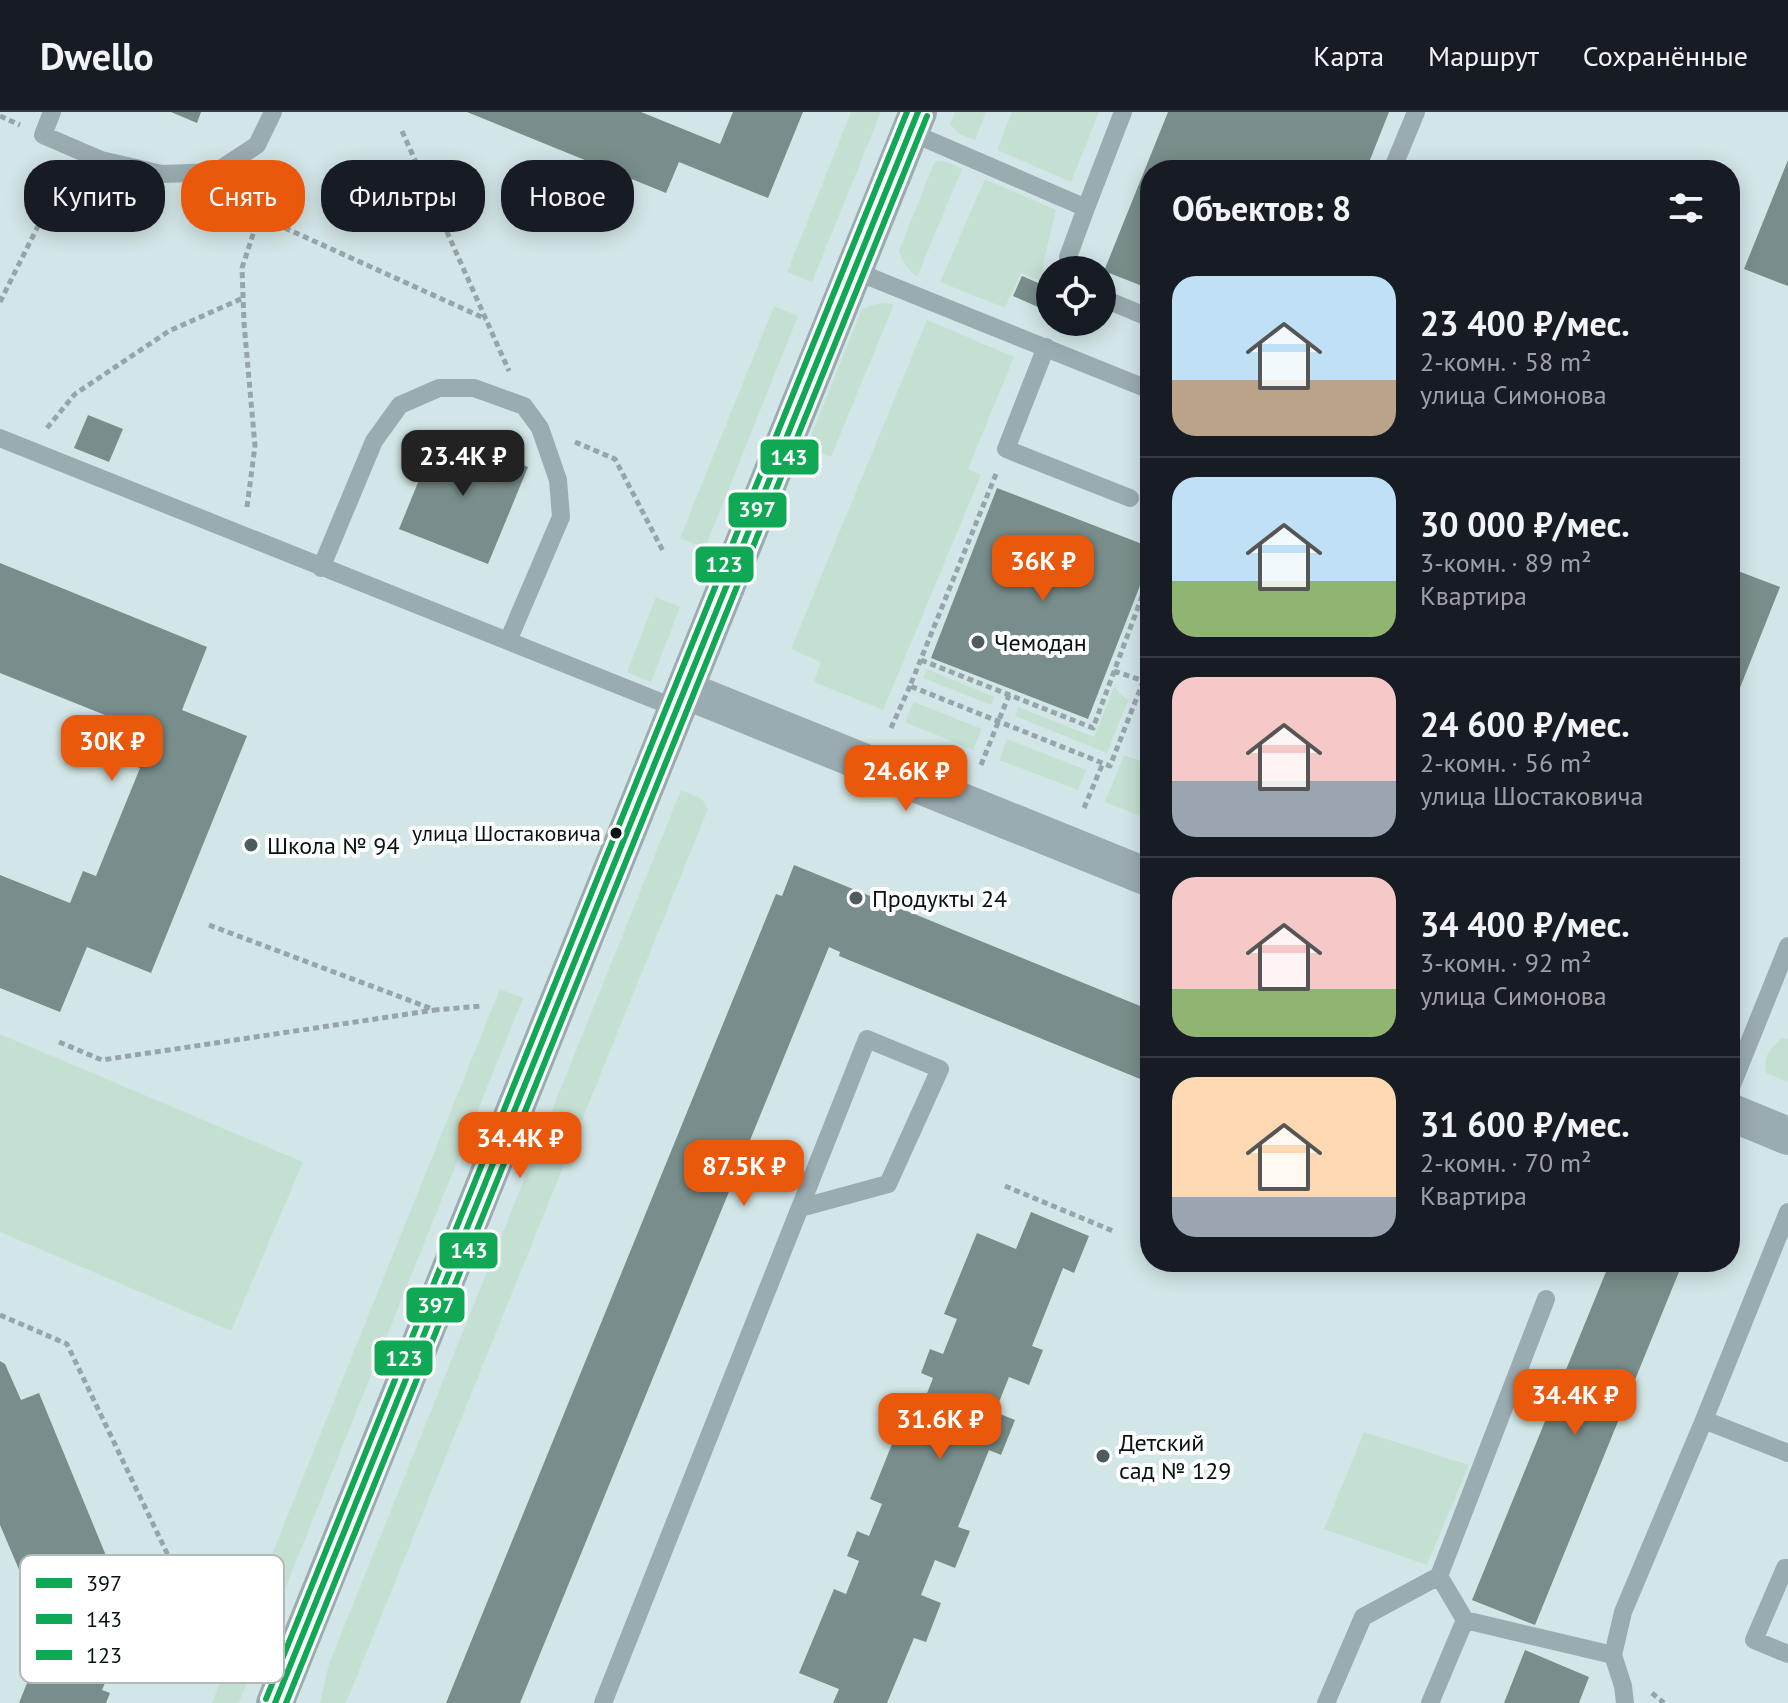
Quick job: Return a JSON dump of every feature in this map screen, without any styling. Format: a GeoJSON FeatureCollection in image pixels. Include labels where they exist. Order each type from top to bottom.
{"type":"FeatureCollection","features":[{"type":"Feature","properties":{"kind":"street"},"geometry":{"type":"LineString","coordinates":[[284,1681],[914,122]]}},
{"type":"Feature","properties":{"kind":"street"},"geometry":{"type":"LineString","coordinates":[[681,699],[1140,874]]}},
{"type":"Feature","properties":{"kind":"street"},"geometry":{"type":"LineString","coordinates":[[1740,1116],[1788,1136]]}},
{"type":"Feature","properties":{"kind":"street"},"geometry":{"type":"LineString","coordinates":[[275,1703],[283,1683]]}},
{"type":"Feature","properties":{"kind":"lane"},"geometry":{"type":"LineString","coordinates":[[52,112],[43,135],[101,160],[162,174],[216,172],[257,145],[273,112]]}},
{"type":"Feature","properties":{"kind":"lane"},"geometry":{"type":"LineString","coordinates":[[1068,256],[1123,112]]}},
{"type":"Feature","properties":{"kind":"lane"},"geometry":{"type":"LineString","coordinates":[[1396,160],[1416,112]]}},
{"type":"Feature","properties":{"kind":"lane"},"geometry":{"type":"LineString","coordinates":[[914,122],[1086,208]]}},
{"type":"Feature","properties":{"kind":"lane"},"geometry":{"type":"LineString","coordinates":[[855,271],[1140,386]]}},
{"type":"Feature","properties":{"kind":"lane"},"geometry":{"type":"LineString","coordinates":[[1116,304],[1140,314]]}},
{"type":"Feature","properties":{"kind":"lane"},"geometry":{"type":"LineString","coordinates":[[1046,347],[1006,449],[1130,498]]}},
{"type":"Feature","properties":{"kind":"lane"},"geometry":{"type":"LineString","coordinates":[[321,568],[374,441],[400,405],[439,388],[474,388],[524,406],[540,428],[558,480],[561,517],[508,641]]}},
{"type":"Feature","properties":{"kind":"lane"},"geometry":{"type":"LineString","coordinates":[[0,438],[508,641],[681,699]]}},
{"type":"Feature","properties":{"kind":"lane"},"geometry":{"type":"LineString","coordinates":[[1740,1065],[1788,946]]}},
{"type":"Feature","properties":{"kind":"lane"},"geometry":{"type":"LineString","coordinates":[[603,1703],[867,1039],[940,1069],[888,1184],[800,1208]]}},
{"type":"Feature","properties":{"kind":"lane"},"geometry":{"type":"LineString","coordinates":[[1625,1703],[1613,1655],[1623,1612],[1788,1212]]}},
{"type":"Feature","properties":{"kind":"lane"},"geometry":{"type":"LineString","coordinates":[[1326,1703],[1363,1617],[1439,1576],[1546,1299]]}},
{"type":"Feature","properties":{"kind":"lane"},"geometry":{"type":"LineString","coordinates":[[1704,1420],[1788,1453]]}},
{"type":"Feature","properties":{"kind":"lane"},"geometry":{"type":"LineString","coordinates":[[1788,1568],[1785,1568],[1754,1640],[1788,1654]]}},
{"type":"Feature","properties":{"kind":"lane"},"geometry":{"type":"LineString","coordinates":[[1439,1576],[1465,1620],[1613,1655]]}},
{"type":"Feature","properties":{"kind":"lane"},"geometry":{"type":"LineString","coordinates":[[1430,1703],[1465,1620]]}},
{"type":"Feature","properties":{"kind":"path"},"geometry":{"type":"LineString","coordinates":[[402,131],[524,406]]}},
{"type":"Feature","properties":{"kind":"path"},"geometry":{"type":"LineString","coordinates":[[0,302],[76,149]]}},
{"type":"Feature","properties":{"kind":"path"},"geometry":{"type":"LineString","coordinates":[[280,160],[282,156]]}},
{"type":"Feature","properties":{"kind":"path"},"geometry":{"type":"LineString","coordinates":[[242,536],[255,446],[242,268],[254,232]]}},
{"type":"Feature","properties":{"kind":"path"},"geometry":{"type":"LineString","coordinates":[[294,232],[486,319]]}},
{"type":"Feature","properties":{"kind":"path"},"geometry":{"type":"LineString","coordinates":[[29,450],[75,394],[169,331],[244,298]]}},
{"type":"Feature","properties":{"kind":"path"},"geometry":{"type":"LineString","coordinates":[[540,428],[615,459],[663,551]]}},
{"type":"Feature","properties":{"kind":"path"},"geometry":{"type":"LineString","coordinates":[[891,728],[1006,449]]}},
{"type":"Feature","properties":{"kind":"path"},"geometry":{"type":"LineString","coordinates":[[921,660],[1093,728],[1140,602]]}},
{"type":"Feature","properties":{"kind":"path"},"geometry":{"type":"LineString","coordinates":[[1114,671],[1140,680]]}},
{"type":"Feature","properties":{"kind":"path"},"geometry":{"type":"LineString","coordinates":[[910,686],[1110,766],[1140,698]]}},
{"type":"Feature","properties":{"kind":"path"},"geometry":{"type":"LineString","coordinates":[[981,765],[1009,695]]}},
{"type":"Feature","properties":{"kind":"path"},"geometry":{"type":"LineString","coordinates":[[1084,808],[1103,763]]}},
{"type":"Feature","properties":{"kind":"path"},"geometry":{"type":"LineString","coordinates":[[209,925],[435,1010]]}},
{"type":"Feature","properties":{"kind":"path"},"geometry":{"type":"LineString","coordinates":[[59,1042],[102,1060],[435,1010],[481,1006]]}},
{"type":"Feature","properties":{"kind":"path"},"geometry":{"type":"LineString","coordinates":[[1005,1186],[1113,1231]]}},
{"type":"Feature","properties":{"kind":"path"},"geometry":{"type":"LineString","coordinates":[[0,1315],[67,1344],[168,1555]]}},
{"type":"Feature","properties":{"kind":"green space"},"geometry":{"type":"Polygon","coordinates":[[[851,112],[881,112],[812,282],[787,272],[851,112]]]}},
{"type":"Feature","properties":{"kind":"green space"},"geometry":{"type":"Polygon","coordinates":[[[955,112],[986,112],[975,140],[959,134],[950,124],[955,112]]]}},
{"type":"Feature","properties":{"kind":"green space"},"geometry":{"type":"Polygon","coordinates":[[[1012,112],[1099,112],[1071,182],[997,150],[1012,112]]]}},
{"type":"Feature","properties":{"kind":"green space"},"geometry":{"type":"Polygon","coordinates":[[[935,161],[947,162],[962,169],[917,277],[906,266],[899,251],[935,161]]]}},
{"type":"Feature","properties":{"kind":"green space"},"geometry":{"type":"Polygon","coordinates":[[[985,179],[1056,210],[1045,256],[1036,256],[1036,279],[1021,273],[1005,308],[940,282],[985,179]]]}},
{"type":"Feature","properties":{"kind":"green space"},"geometry":{"type":"Polygon","coordinates":[[[883,303],[894,304],[831,457],[806,448],[862,309],[883,303]]]}},
{"type":"Feature","properties":{"kind":"green space"},"geometry":{"type":"Polygon","coordinates":[[[774,306],[798,316],[705,548],[680,538],[774,306]]]}},
{"type":"Feature","properties":{"kind":"green space"},"geometry":{"type":"Polygon","coordinates":[[[927,320],[1014,357],[968,469],[981,475],[883,710],[814,682],[821,662],[791,649],[927,320]]]}},
{"type":"Feature","properties":{"kind":"green space"},"geometry":{"type":"Polygon","coordinates":[[[656,597],[680,607],[651,682],[627,672],[656,597]]]}},
{"type":"Feature","properties":{"kind":"green space"},"geometry":{"type":"Polygon","coordinates":[[[927,669],[994,697],[991,705],[923,678],[927,669]]]}},
{"type":"Feature","properties":{"kind":"green space"},"geometry":{"type":"Polygon","coordinates":[[[1114,687],[1128,701],[1107,753],[1015,716],[1018,707],[1094,737],[1114,687]]]}},
{"type":"Feature","properties":{"kind":"green space"},"geometry":{"type":"Polygon","coordinates":[[[914,702],[982,729],[973,750],[905,722],[914,702]]]}},
{"type":"Feature","properties":{"kind":"green space"},"geometry":{"type":"Polygon","coordinates":[[[1007,739],[1086,770],[1078,790],[999,760],[1007,739]]]}},
{"type":"Feature","properties":{"kind":"green space"},"geometry":{"type":"Polygon","coordinates":[[[1124,755],[1140,761],[1140,816],[1105,802],[1124,755]]]}},
{"type":"Feature","properties":{"kind":"green space"},"geometry":{"type":"Polygon","coordinates":[[[681,790],[702,799],[708,809],[346,1703],[320,1703],[329,1664],[681,790]]]}},
{"type":"Feature","properties":{"kind":"green space"},"geometry":{"type":"Polygon","coordinates":[[[500,989],[523,998],[284,1591],[284,1555],[272,1555],[500,989]]]}},
{"type":"Feature","properties":{"kind":"green space"},"geometry":{"type":"Polygon","coordinates":[[[0,1034],[303,1162],[231,1331],[0,1232],[0,1034]]]}},
{"type":"Feature","properties":{"kind":"green space"},"geometry":{"type":"Polygon","coordinates":[[[1782,1038],[1788,1039],[1788,1082],[1766,1073],[1768,1054],[1782,1038]]]}},
{"type":"Feature","properties":{"kind":"green space"},"geometry":{"type":"Polygon","coordinates":[[[1364,1432],[1469,1465],[1427,1565],[1324,1529],[1364,1432]]]}},
{"type":"Feature","properties":{"kind":"green space"},"geometry":{"type":"Polygon","coordinates":[[[220,1683],[247,1683],[239,1703],[212,1703],[220,1683]]]}},
{"type":"Feature","properties":{"kind":"building"},"geometry":{"type":"Polygon","coordinates":[[[171,112],[201,112],[197,123],[171,112]]]}},
{"type":"Feature","properties":{"kind":"building"},"geometry":{"type":"Polygon","coordinates":[[[467,112],[641,112],[720,144],[733,112],[803,112],[768,198],[679,162],[666,193],[634,180],[634,160],[585,160],[467,112]]]}},
{"type":"Feature","properties":{"kind":"building"},"geometry":{"type":"Polygon","coordinates":[[[1168,112],[1389,112],[1370,160],[1149,160],[1168,112]]]}},
{"type":"Feature","properties":{"kind":"building"},"geometry":{"type":"Polygon","coordinates":[[[1788,160],[1788,286],[1744,269],[1788,160]]]}},
{"type":"Feature","properties":{"kind":"building"},"geometry":{"type":"Polygon","coordinates":[[[1140,182],[1140,285],[1116,276],[1116,256],[1110,256],[1140,182]]]}},
{"type":"Feature","properties":{"kind":"building"},"geometry":{"type":"Polygon","coordinates":[[[1022,276],[1036,282],[1036,306],[1013,296],[1022,276]]]}},
{"type":"Feature","properties":{"kind":"building"},"geometry":{"type":"Polygon","coordinates":[[[88,415],[123,429],[109,462],[74,448],[88,415]]]}},
{"type":"Feature","properties":{"kind":"building"},"geometry":{"type":"Polygon","coordinates":[[[439,431],[528,467],[488,564],[399,529],[439,431]]]}},
{"type":"Feature","properties":{"kind":"building"},"geometry":{"type":"Polygon","coordinates":[[[997,488],[1140,543],[1140,586],[1088,719],[931,658],[997,488]]]}},
{"type":"Feature","properties":{"kind":"building"},"geometry":{"type":"Polygon","coordinates":[[[0,563],[207,647],[182,710],[247,736],[151,973],[87,947],[60,1012],[0,988],[0,875],[70,903],[83,871],[96,876],[140,768],[127,762],[140,729],[0,673],[0,563]]]}},
{"type":"Feature","properties":{"kind":"building"},"geometry":{"type":"Polygon","coordinates":[[[1740,572],[1780,587],[1740,688],[1740,572]]]}},
{"type":"Feature","properties":{"kind":"building"},"geometry":{"type":"Polygon","coordinates":[[[794,865],[1140,1006],[1140,1079],[839,956],[840,952],[829,947],[520,1703],[446,1703],[776,894],[782,896],[794,865]]]}},
{"type":"Feature","properties":{"kind":"building"},"geometry":{"type":"Polygon","coordinates":[[[1031,1212],[1089,1236],[1074,1273],[1063,1268],[1032,1346],[1043,1350],[1029,1385],[1009,1377],[995,1412],[1015,1420],[1001,1455],[989,1450],[958,1527],[970,1531],[955,1568],[935,1560],[921,1595],[941,1603],[926,1642],[914,1638],[887,1703],[833,1703],[839,1689],[799,1673],[834,1589],[846,1594],[859,1561],[847,1556],[857,1531],[869,1536],[882,1504],[870,1499],[906,1409],[919,1414],[933,1378],[921,1373],[930,1349],[943,1354],[957,1319],[944,1314],[977,1233],[1016,1249],[1031,1212]]]}},
{"type":"Feature","properties":{"kind":"building"},"geometry":{"type":"Polygon","coordinates":[[[1606,1272],[1679,1272],[1535,1625],[1472,1600],[1606,1272]]]}},
{"type":"Feature","properties":{"kind":"building"},"geometry":{"type":"Polygon","coordinates":[[[0,1361],[5,1364],[21,1400],[39,1393],[106,1555],[20,1555],[20,1572],[0,1525],[0,1361]]]}},
{"type":"Feature","properties":{"kind":"building"},"geometry":{"type":"Polygon","coordinates":[[[1525,1650],[1589,1677],[1579,1703],[1504,1703],[1525,1650]]]}},
{"type":"Feature","properties":{"kind":"building"},"geometry":{"type":"Polygon","coordinates":[[[27,1683],[105,1683],[102,1690],[110,1693],[106,1703],[19,1703],[27,1683]]]}},
{"type":"Feature","properties":{"kind":"transit line","name":"123"},"geometry":{"type":"LineString","coordinates":[[284,1654],[907,112]]}},
{"type":"Feature","properties":{"kind":"transit line","name":"397"},"geometry":{"type":"LineString","coordinates":[[284,1681],[918,112]]}},
{"type":"Feature","properties":{"kind":"transit line","name":"143"},"geometry":{"type":"LineString","coordinates":[[286,1703],[927,116]]}},
{"type":"Feature","properties":{"kind":"transit line","name":"123"},"geometry":{"type":"LineString","coordinates":[[266,1699],[272,1683]]}},
{"type":"Feature","properties":{"kind":"transit line","name":"397"},"geometry":{"type":"LineString","coordinates":[[275,1703],[283,1683]]}},
{"type":"Feature","properties":{"kind":"place","name":"Чемодан"},"geometry":{"type":"Point","coordinates":[978,642]}},
{"type":"Feature","properties":{"kind":"place","name":"улица Шостаковича"},"geometry":{"type":"Point","coordinates":[616,833]}},
{"type":"Feature","properties":{"kind":"place","name":"Школа № 94"},"geometry":{"type":"Point","coordinates":[251,845]}},
{"type":"Feature","properties":{"kind":"place","name":"Продукты 24"},"geometry":{"type":"Point","coordinates":[856,898]}},
{"type":"Feature","properties":{"kind":"place","name":"Детский сад № 129"},"geometry":{"type":"Point","coordinates":[1103,1456]}}]}
